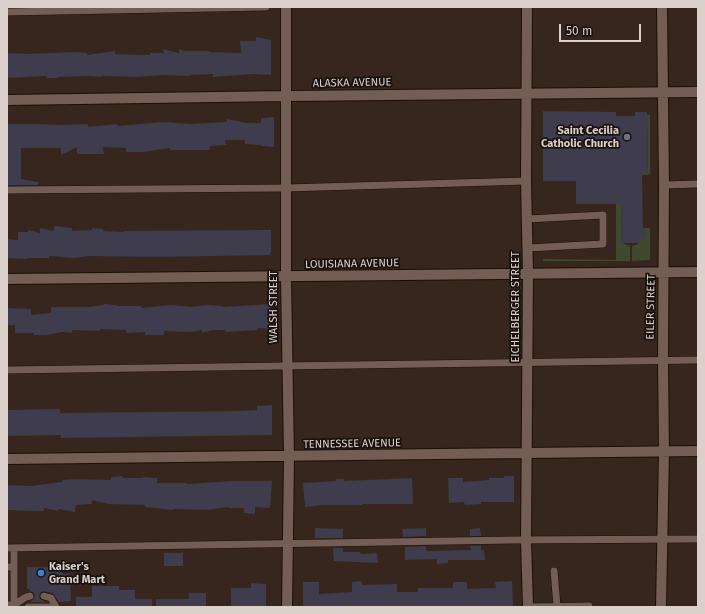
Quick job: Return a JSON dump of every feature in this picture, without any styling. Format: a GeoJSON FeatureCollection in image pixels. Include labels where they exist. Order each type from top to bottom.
{"type":"FeatureCollection","features":[{"type":"Feature","properties":{"kind":"street","name":"WALSH STREET"},"geometry":{"type":"LineString","coordinates":[[286,7],[288,457],[287,607]]}},
{"type":"Feature","properties":{"kind":"street","name":"EICHELBERGER STREET"},"geometry":{"type":"LineString","coordinates":[[527,7],[526,181],[528,248],[528,362],[526,540],[528,607]]}},
{"type":"Feature","properties":{"kind":"street","name":"EILER STREET"},"geometry":{"type":"LineString","coordinates":[[661,607],[664,452],[662,7]]}},
{"type":"Feature","properties":{"kind":"street","name":"ALASKA AVENUE"},"geometry":{"type":"LineString","coordinates":[[7,100],[698,92]]}},
{"type":"Feature","properties":{"kind":"street","name":"LOUISIANA AVENUE"},"geometry":{"type":"LineString","coordinates":[[7,279],[698,272]]}},
{"type":"Feature","properties":{"kind":"street","name":"TENNESSEE AVENUE"},"geometry":{"type":"LineString","coordinates":[[7,459],[288,457],[698,451]]}},
{"type":"Feature","properties":{"kind":"lane"},"geometry":{"type":"LineString","coordinates":[[7,12],[266,7]]}},
{"type":"Feature","properties":{"kind":"lane"},"geometry":{"type":"LineString","coordinates":[[7,190],[286,188],[526,181]]}},
{"type":"Feature","properties":{"kind":"lane"},"geometry":{"type":"LineString","coordinates":[[664,185],[698,184]]}},
{"type":"Feature","properties":{"kind":"lane"},"geometry":{"type":"LineString","coordinates":[[527,219],[603,216],[604,244],[528,248]]}},
{"type":"Feature","properties":{"kind":"lane"},"geometry":{"type":"LineString","coordinates":[[7,370],[698,360]]}},
{"type":"Feature","properties":{"kind":"lane"},"geometry":{"type":"LineString","coordinates":[[30,596],[12,606],[10,567],[11,548],[526,540],[698,539]]}},
{"type":"Feature","properties":{"kind":"lane"},"geometry":{"type":"LineString","coordinates":[[554,571],[557,606]]}},
{"type":"Feature","properties":{"kind":"lane"},"geometry":{"type":"LineString","coordinates":[[28,607],[56,607],[51,598],[44,596]]}},
{"type":"Feature","properties":{"kind":"lane"},"geometry":{"type":"LineString","coordinates":[[528,607],[589,607]]}},
{"type":"Feature","properties":{"kind":"green space"},"geometry":{"type":"Polygon","coordinates":[[[647,115],[650,115],[650,173],[648,175],[642,175],[642,173],[648,173],[647,115]]]}},
{"type":"Feature","properties":{"kind":"green space"},"geometry":{"type":"Polygon","coordinates":[[[616,204],[621,204],[622,243],[630,246],[630,261],[543,261],[543,259],[616,260],[616,204]]]}},
{"type":"Feature","properties":{"kind":"green space"},"geometry":{"type":"Polygon","coordinates":[[[645,228],[650,228],[650,260],[632,261],[632,246],[638,244],[640,239],[645,239],[645,228]]]}},
{"type":"Feature","properties":{"kind":"building"},"geometry":{"type":"Polygon","coordinates":[[[256,37],[271,40],[271,75],[254,74],[213,77],[213,74],[190,76],[90,76],[47,78],[47,76],[7,78],[7,53],[29,54],[76,52],[87,53],[87,55],[115,51],[115,54],[150,55],[150,53],[164,53],[163,49],[179,53],[179,49],[185,51],[241,53],[240,41],[256,41],[256,37]]]}},
{"type":"Feature","properties":{"kind":"building"},"geometry":{"type":"Polygon","coordinates":[[[543,111],[616,112],[616,116],[635,116],[635,112],[647,112],[648,173],[642,173],[643,228],[645,228],[645,239],[640,239],[640,243],[622,243],[621,204],[576,204],[576,181],[543,181],[543,111]]]}},
{"type":"Feature","properties":{"kind":"building"},"geometry":{"type":"Polygon","coordinates":[[[274,117],[274,147],[245,144],[245,140],[225,140],[226,145],[210,146],[210,150],[170,150],[170,148],[142,152],[126,152],[126,148],[103,147],[104,154],[77,154],[77,147],[61,155],[61,148],[21,148],[21,179],[38,182],[38,185],[7,185],[7,124],[88,124],[88,127],[164,122],[190,124],[227,122],[227,119],[246,123],[261,123],[261,118],[274,117]]]}},
{"type":"Feature","properties":{"kind":"building"},"geometry":{"type":"Polygon","coordinates":[[[54,226],[72,228],[72,231],[92,230],[92,228],[103,229],[103,231],[124,232],[271,230],[271,252],[270,255],[155,257],[89,256],[75,258],[49,256],[49,258],[7,258],[7,239],[18,240],[18,232],[28,232],[28,230],[40,233],[40,228],[54,231],[54,226]]]}},
{"type":"Feature","properties":{"kind":"building"},"geometry":{"type":"Polygon","coordinates":[[[104,304],[117,306],[141,306],[141,308],[171,305],[191,307],[209,305],[223,307],[272,304],[270,329],[258,328],[258,330],[225,332],[225,330],[212,330],[202,333],[202,330],[191,332],[164,331],[164,335],[145,335],[145,332],[126,333],[126,330],[100,329],[100,331],[72,330],[72,333],[62,332],[47,335],[34,335],[34,333],[15,333],[15,325],[7,325],[7,308],[31,309],[31,315],[51,313],[51,307],[89,307],[104,304]]]}},
{"type":"Feature","properties":{"kind":"building"},"geometry":{"type":"Polygon","coordinates":[[[272,405],[272,435],[61,438],[61,435],[7,436],[7,410],[60,409],[60,413],[240,411],[257,410],[257,406],[272,405]]]}},
{"type":"Feature","properties":{"kind":"building"},"geometry":{"type":"Polygon","coordinates":[[[123,476],[123,478],[157,478],[157,483],[187,484],[231,481],[272,481],[270,508],[255,507],[255,514],[244,513],[244,508],[229,507],[212,510],[173,510],[145,507],[145,505],[108,504],[92,500],[92,504],[76,505],[75,512],[44,508],[44,511],[7,510],[7,485],[31,486],[76,479],[111,480],[111,477],[123,476]]]}},
{"type":"Feature","properties":{"kind":"building"},"geometry":{"type":"Polygon","coordinates":[[[504,476],[514,476],[514,502],[481,502],[481,504],[465,505],[464,502],[449,503],[448,478],[463,478],[463,482],[489,480],[489,478],[504,478],[504,476]]]}},
{"type":"Feature","properties":{"kind":"building"},"geometry":{"type":"Polygon","coordinates":[[[412,478],[413,504],[322,505],[305,507],[303,483],[336,481],[336,479],[344,479],[344,481],[412,478]]]}},
{"type":"Feature","properties":{"kind":"building"},"geometry":{"type":"Polygon","coordinates":[[[315,528],[343,529],[343,538],[315,538],[315,528]]]}},
{"type":"Feature","properties":{"kind":"building"},"geometry":{"type":"Polygon","coordinates":[[[426,528],[426,536],[403,537],[402,529],[426,528]]]}},
{"type":"Feature","properties":{"kind":"building"},"geometry":{"type":"Polygon","coordinates":[[[480,528],[481,536],[470,536],[470,529],[480,528]]]}},
{"type":"Feature","properties":{"kind":"building"},"geometry":{"type":"Polygon","coordinates":[[[426,546],[426,551],[471,550],[470,546],[481,546],[481,550],[484,550],[485,560],[448,560],[448,563],[437,564],[437,559],[405,560],[405,547],[426,546]]]}},
{"type":"Feature","properties":{"kind":"building"},"geometry":{"type":"Polygon","coordinates":[[[333,548],[343,548],[343,552],[360,552],[361,554],[377,553],[378,563],[334,561],[333,548]]]}},
{"type":"Feature","properties":{"kind":"building"},"geometry":{"type":"Polygon","coordinates":[[[164,553],[183,553],[183,566],[164,566],[164,553]]]}},
{"type":"Feature","properties":{"kind":"building"},"geometry":{"type":"Polygon","coordinates":[[[27,567],[62,567],[62,574],[70,574],[71,601],[59,602],[53,593],[43,591],[40,593],[39,597],[41,600],[46,602],[30,602],[34,599],[35,595],[30,591],[30,589],[27,589],[27,567]]]}},
{"type":"Feature","properties":{"kind":"building"},"geometry":{"type":"Polygon","coordinates":[[[361,581],[362,585],[397,584],[397,592],[418,592],[418,588],[453,588],[453,582],[467,582],[467,589],[496,588],[495,582],[512,581],[513,607],[303,607],[303,582],[319,582],[319,594],[352,592],[352,582],[361,581]]]}},
{"type":"Feature","properties":{"kind":"building"},"geometry":{"type":"Polygon","coordinates":[[[251,583],[266,584],[266,607],[231,607],[231,588],[251,588],[251,583]]]}},
{"type":"Feature","properties":{"kind":"building"},"geometry":{"type":"Polygon","coordinates":[[[92,586],[119,586],[119,590],[135,590],[135,599],[152,599],[152,607],[76,607],[76,597],[92,597],[92,586]]]}},
{"type":"Feature","properties":{"kind":"building"},"geometry":{"type":"Polygon","coordinates":[[[189,593],[206,593],[206,607],[156,607],[156,599],[189,599],[189,593]]]}},
{"type":"Feature","properties":{"kind":"place","name":"Saint Cecilia Catholic Church"},"geometry":{"type":"Point","coordinates":[627,137]}},
{"type":"Feature","properties":{"kind":"place","name":"Kaiser's Grand Mart"},"geometry":{"type":"Point","coordinates":[41,573]}}]}
